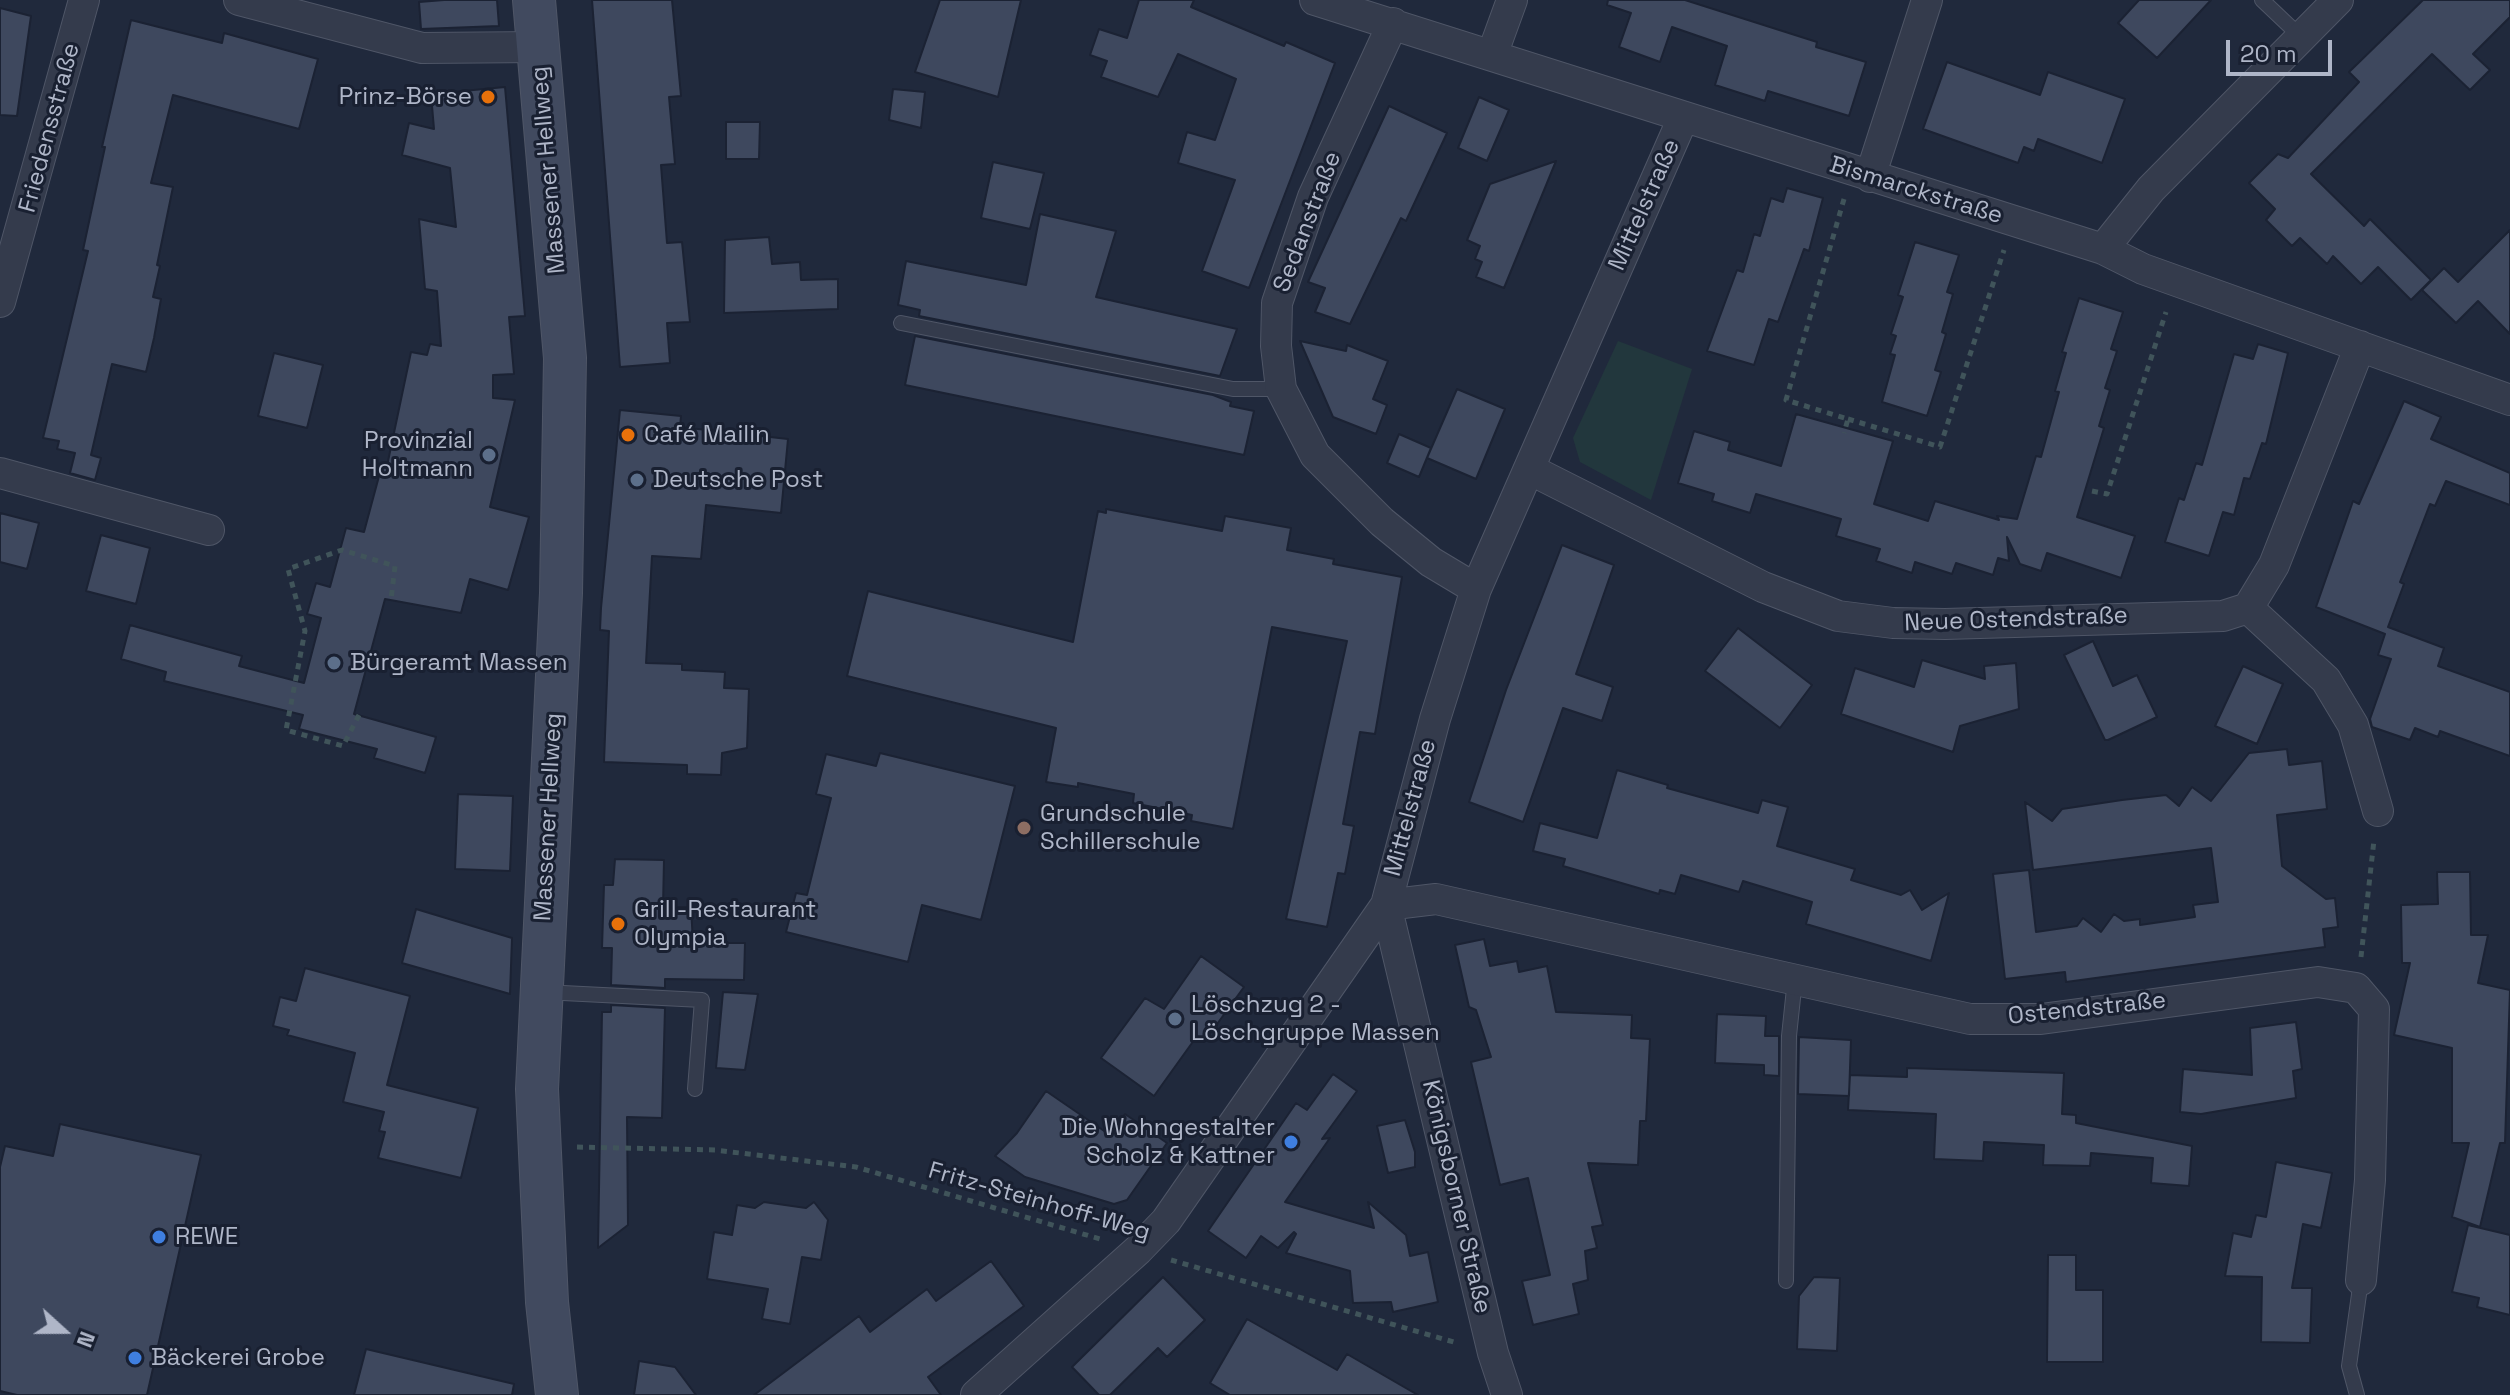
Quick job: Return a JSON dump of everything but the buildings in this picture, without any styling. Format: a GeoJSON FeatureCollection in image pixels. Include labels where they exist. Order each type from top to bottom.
{"type":"FeatureCollection","features":[{"type":"Feature","properties":{"kind":"main road","name":"Massener Hellweg"},"geometry":{"type":"LineString","coordinates":[[534,0],[565,358],[561,593],[539,991],[539,1146],[557,1395]]}},
{"type":"Feature","properties":{"kind":"street","name":"Friedensstraße"},"geometry":{"type":"LineString","coordinates":[[0,302],[84,0]]}},
{"type":"Feature","properties":{"kind":"street"},"geometry":{"type":"LineString","coordinates":[[239,0],[422,48],[539,47]]}},
{"type":"Feature","properties":{"kind":"street","name":"Bismarckstraße"},"geometry":{"type":"LineString","coordinates":[[1315,0],[2103,249],[2176,280],[2510,400]]}},
{"type":"Feature","properties":{"kind":"street"},"geometry":{"type":"LineString","coordinates":[[1492,55],[1512,0]]}},
{"type":"Feature","properties":{"kind":"street"},"geometry":{"type":"LineString","coordinates":[[1861,174],[1927,0]]}},
{"type":"Feature","properties":{"kind":"street"},"geometry":{"type":"LineString","coordinates":[[2103,249],[2151,189],[2338,0]]}},
{"type":"Feature","properties":{"kind":"street","name":"Sedanstraße"},"geometry":{"type":"LineString","coordinates":[[1393,23],[1313,197],[1277,303],[1276,346],[1281,389],[1315,455],[1394,532],[1431,562],[1476,589]]}},
{"type":"Feature","properties":{"kind":"street","name":"Mittelstraße"},"geometry":{"type":"LineString","coordinates":[[976,1395],[1138,1250],[1166,1221],[1386,905],[1435,719],[1476,589],[1683,118]]}},
{"type":"Feature","properties":{"kind":"street"},"geometry":{"type":"LineString","coordinates":[[2360,346],[2274,565],[2248,608],[2326,680],[2353,725],[2378,811]]}},
{"type":"Feature","properties":{"kind":"street","name":"Neue Ostendstraße"},"geometry":{"type":"LineString","coordinates":[[1529,469],[1763,587],[1838,616],[1893,623],[1945,624],[2223,616],[2248,608]]}},
{"type":"Feature","properties":{"kind":"street"},"geometry":{"type":"LineString","coordinates":[[0,473],[209,530]]}},
{"type":"Feature","properties":{"kind":"street","name":"Ostendstraße"},"geometry":{"type":"LineString","coordinates":[[1386,905],[1436,899],[1970,1019],[2041,1019],[2318,982],[2356,988]]}},
{"type":"Feature","properties":{"kind":"street","name":"Königsborner Straße"},"geometry":{"type":"LineString","coordinates":[[1386,905],[1493,1353],[1507,1395]]}},
{"type":"Feature","properties":{"kind":"street"},"geometry":{"type":"LineString","coordinates":[[2356,988],[2374,1009],[2370,1180],[2361,1280]]}},
{"type":"Feature","properties":{"kind":"lane"},"geometry":{"type":"LineString","coordinates":[[2262,0],[2301,37]]}},
{"type":"Feature","properties":{"kind":"lane"},"geometry":{"type":"LineString","coordinates":[[901,323],[1233,389],[1281,389]]}},
{"type":"Feature","properties":{"kind":"lane"},"geometry":{"type":"LineString","coordinates":[[1786,1281],[1789,1036],[1795,979]]}},
{"type":"Feature","properties":{"kind":"lane"},"geometry":{"type":"LineString","coordinates":[[539,991],[702,1000],[695,1089]]}},
{"type":"Feature","properties":{"kind":"lane"},"geometry":{"type":"LineString","coordinates":[[2357,1395],[2349,1366],[2361,1280]]}},
{"type":"Feature","properties":{"kind":"path"},"geometry":{"type":"LineString","coordinates":[[1861,174],[1786,400],[1940,447],[2013,221]]}},
{"type":"Feature","properties":{"kind":"path"},"geometry":{"type":"LineString","coordinates":[[2092,491],[2107,494],[2176,280]]}},
{"type":"Feature","properties":{"kind":"path"},"geometry":{"type":"LineString","coordinates":[[1844,433],[1848,419]]}},
{"type":"Feature","properties":{"kind":"path"},"geometry":{"type":"LineString","coordinates":[[359,715],[343,746],[286,730],[305,631],[288,569],[342,550],[395,566],[391,600]]}},
{"type":"Feature","properties":{"kind":"path"},"geometry":{"type":"LineString","coordinates":[[2356,988],[2378,811]]}},
{"type":"Feature","properties":{"kind":"path","name":"Fritz-Steinhoff-Weg"},"geometry":{"type":"LineString","coordinates":[[564,1147],[715,1150],[856,1167],[1493,1353]]}},
{"type":"Feature","properties":{"kind":"green space"},"geometry":{"type":"Polygon","coordinates":[[[1618,341],[1692,369],[1651,500],[1580,462],[1573,438],[1618,341]]]}},
{"type":"Feature","properties":{"kind":"place","name":"Prinz-Börse"},"geometry":{"type":"Point","coordinates":[488,97]}},
{"type":"Feature","properties":{"kind":"place","name":"Café Mailin"},"geometry":{"type":"Point","coordinates":[628,435]}},
{"type":"Feature","properties":{"kind":"place","name":"Provinzial Holtmann"},"geometry":{"type":"Point","coordinates":[489,455]}},
{"type":"Feature","properties":{"kind":"place","name":"Deutsche Post"},"geometry":{"type":"Point","coordinates":[637,480]}},
{"type":"Feature","properties":{"kind":"place","name":"Bürgeramt Massen"},"geometry":{"type":"Point","coordinates":[334,663]}},
{"type":"Feature","properties":{"kind":"place","name":"Grundschule Schillerschule"},"geometry":{"type":"Point","coordinates":[1024,828]}},
{"type":"Feature","properties":{"kind":"place","name":"Grill-Restaurant Olympia"},"geometry":{"type":"Point","coordinates":[618,924]}},
{"type":"Feature","properties":{"kind":"place","name":"Löschzug 2 - Löschgruppe Massen"},"geometry":{"type":"Point","coordinates":[1175,1019]}},
{"type":"Feature","properties":{"kind":"place","name":"Die Wohngestalter Scholz & Kattner"},"geometry":{"type":"Point","coordinates":[1291,1142]}},
{"type":"Feature","properties":{"kind":"place","name":"REWE"},"geometry":{"type":"Point","coordinates":[159,1237]}},
{"type":"Feature","properties":{"kind":"place","name":"Bäckerei Grobe"},"geometry":{"type":"Point","coordinates":[135,1358]}}]}
